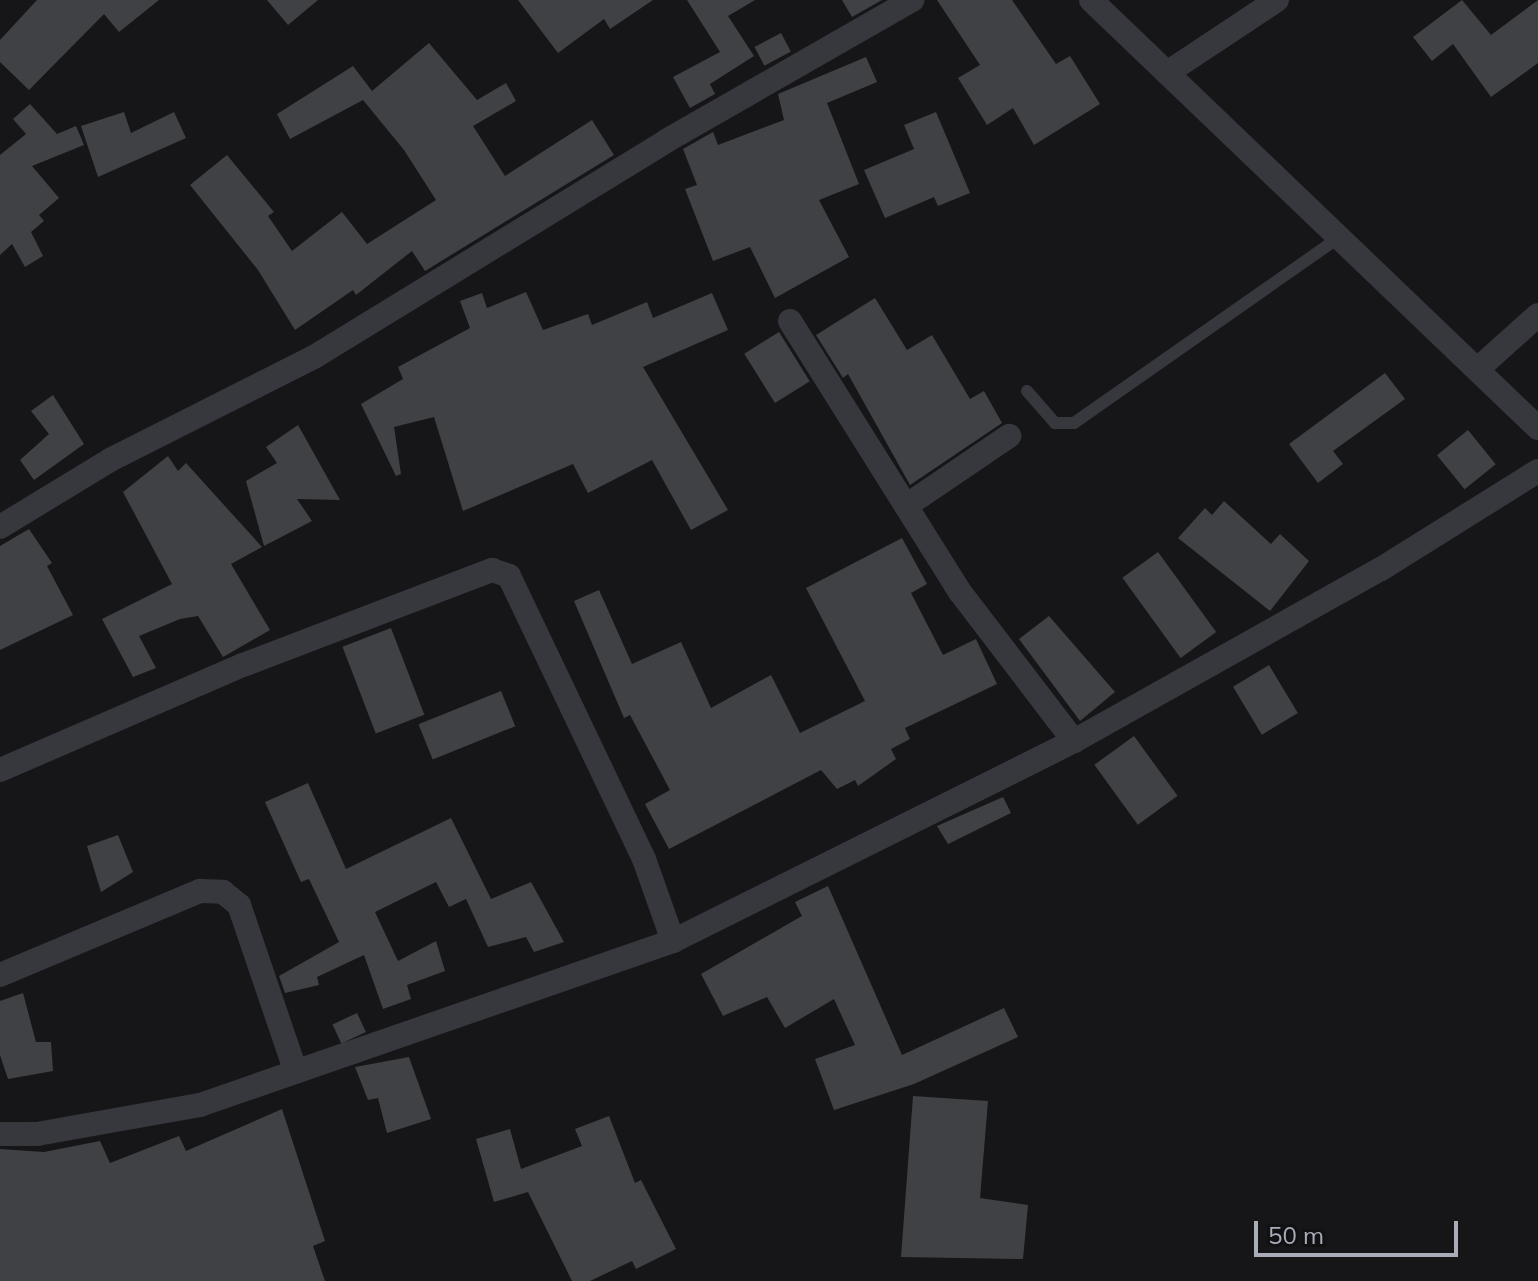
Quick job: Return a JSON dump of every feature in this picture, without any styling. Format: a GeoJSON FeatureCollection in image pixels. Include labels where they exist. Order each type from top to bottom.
{"type":"FeatureCollection","features":[{"type":"Feature","properties":{"kind":"street"},"geometry":{"type":"LineString","coordinates":[[0,527],[110,460],[314,357],[666,141],[912,0]]}},
{"type":"Feature","properties":{"kind":"street"},"geometry":{"type":"LineString","coordinates":[[1091,0],[1480,367],[1538,428]]}},
{"type":"Feature","properties":{"kind":"street"},"geometry":{"type":"LineString","coordinates":[[1167,73],[1277,0]]}},
{"type":"Feature","properties":{"kind":"street"},"geometry":{"type":"LineString","coordinates":[[1480,367],[1538,315]]}},
{"type":"Feature","properties":{"kind":"street"},"geometry":{"type":"LineString","coordinates":[[790,321],[960,592],[1074,741]]}},
{"type":"Feature","properties":{"kind":"street"},"geometry":{"type":"LineString","coordinates":[[906,506],[1009,436]]}},
{"type":"Feature","properties":{"kind":"street"},"geometry":{"type":"LineString","coordinates":[[0,1134],[37,1134],[200,1105],[673,941],[1074,741],[1381,569],[1538,471]]}},
{"type":"Feature","properties":{"kind":"street"},"geometry":{"type":"LineString","coordinates":[[0,770],[399,602],[492,570],[509,576],[644,859],[673,941]]}},
{"type":"Feature","properties":{"kind":"street"},"geometry":{"type":"LineString","coordinates":[[0,975],[200,891],[223,892],[239,905],[296,1072]]}},
{"type":"Feature","properties":{"kind":"lane"},"geometry":{"type":"LineString","coordinates":[[1027,391],[1055,423],[1074,423],[1341,236]]}},
{"type":"Feature","properties":{"kind":"building"},"geometry":{"type":"Polygon","coordinates":[[[37,0],[159,0],[119,32],[104,14],[29,90],[0,62],[0,40],[37,0]]]}},
{"type":"Feature","properties":{"kind":"building"},"geometry":{"type":"Polygon","coordinates":[[[267,0],[318,0],[288,25],[267,0]]]}},
{"type":"Feature","properties":{"kind":"building"},"geometry":{"type":"Polygon","coordinates":[[[518,0],[653,0],[610,29],[604,19],[558,53],[518,0]]]}},
{"type":"Feature","properties":{"kind":"building"},"geometry":{"type":"Polygon","coordinates":[[[687,0],[755,0],[728,16],[754,56],[710,84],[715,94],[690,108],[673,77],[720,52],[687,0]]]}},
{"type":"Feature","properties":{"kind":"building"},"geometry":{"type":"Polygon","coordinates":[[[842,0],[882,0],[852,17],[842,0]]]}},
{"type":"Feature","properties":{"kind":"building"},"geometry":{"type":"Polygon","coordinates":[[[937,0],[1012,0],[1056,64],[1070,56],[1100,104],[1034,145],[1013,108],[987,125],[958,78],[980,65],[937,0]]]}},
{"type":"Feature","properties":{"kind":"building"},"geometry":{"type":"Polygon","coordinates":[[[1462,0],[1491,35],[1538,0],[1538,63],[1491,97],[1453,44],[1432,61],[1413,37],[1462,0]]]}},
{"type":"Feature","properties":{"kind":"building"},"geometry":{"type":"Polygon","coordinates":[[[781,33],[791,52],[764,66],[755,47],[781,33]]]}},
{"type":"Feature","properties":{"kind":"building"},"geometry":{"type":"Polygon","coordinates":[[[429,43],[477,100],[506,83],[516,101],[473,126],[505,176],[592,120],[614,155],[425,271],[412,251],[356,295],[353,290],[295,330],[258,270],[190,185],[227,155],[274,212],[268,216],[292,251],[342,212],[367,244],[436,200],[404,150],[363,100],[290,139],[277,114],[353,66],[372,91],[429,43]]]}},
{"type":"Feature","properties":{"kind":"building"},"geometry":{"type":"Polygon","coordinates":[[[866,57],[877,82],[827,103],[859,184],[819,200],[849,257],[775,298],[750,247],[713,261],[685,189],[697,185],[683,149],[713,132],[718,145],[784,120],[778,94],[866,57]]]}},
{"type":"Feature","properties":{"kind":"building"},"geometry":{"type":"Polygon","coordinates":[[[30,104],[57,134],[76,126],[84,145],[32,166],[59,198],[39,215],[44,221],[31,232],[43,256],[25,267],[12,244],[0,255],[0,155],[26,134],[13,119],[30,104]]]}},
{"type":"Feature","properties":{"kind":"building"},"geometry":{"type":"Polygon","coordinates":[[[124,112],[131,133],[174,112],[186,138],[98,177],[81,126],[124,112]]]}},
{"type":"Feature","properties":{"kind":"building"},"geometry":{"type":"Polygon","coordinates":[[[936,112],[970,193],[938,206],[934,197],[885,218],[864,170],[914,149],[904,125],[936,112]]]}},
{"type":"Feature","properties":{"kind":"building"},"geometry":{"type":"Polygon","coordinates":[[[526,292],[543,330],[588,314],[592,325],[647,302],[653,318],[712,293],[728,330],[643,367],[728,510],[691,530],[652,460],[588,493],[573,464],[463,511],[434,417],[394,427],[401,474],[396,476],[361,404],[403,379],[398,367],[470,328],[460,301],[482,293],[487,308],[526,292]]]}},
{"type":"Feature","properties":{"kind":"building"},"geometry":{"type":"Polygon","coordinates":[[[875,298],[907,350],[932,335],[970,399],[984,391],[1002,423],[910,485],[848,374],[843,378],[816,335],[875,298]]]}},
{"type":"Feature","properties":{"kind":"building"},"geometry":{"type":"Polygon","coordinates":[[[779,332],[810,381],[775,403],[744,354],[779,332]]]}},
{"type":"Feature","properties":{"kind":"building"},"geometry":{"type":"Polygon","coordinates":[[[1385,373],[1405,399],[1333,451],[1343,464],[1318,483],[1289,444],[1385,373]]]}},
{"type":"Feature","properties":{"kind":"building"},"geometry":{"type":"Polygon","coordinates":[[[53,395],[84,444],[34,480],[20,460],[49,434],[31,411],[53,395]]]}},
{"type":"Feature","properties":{"kind":"building"},"geometry":{"type":"Polygon","coordinates":[[[298,425],[340,500],[297,499],[312,521],[264,546],[246,481],[277,463],[266,447],[298,425]]]}},
{"type":"Feature","properties":{"kind":"building"},"geometry":{"type":"Polygon","coordinates":[[[1468,430],[1496,464],[1465,489],[1437,455],[1468,430]]]}},
{"type":"Feature","properties":{"kind":"building"},"geometry":{"type":"Polygon","coordinates":[[[168,456],[178,471],[186,463],[262,547],[231,564],[270,630],[223,657],[198,616],[180,619],[139,636],[156,668],[133,677],[102,619],[172,584],[123,492],[168,456]]]}},
{"type":"Feature","properties":{"kind":"building"},"geometry":{"type":"Polygon","coordinates":[[[1224,501],[1271,544],[1280,534],[1309,561],[1270,611],[1178,538],[1205,508],[1212,515],[1224,501]]]}},
{"type":"Feature","properties":{"kind":"building"},"geometry":{"type":"Polygon","coordinates":[[[29,529],[52,563],[47,566],[73,615],[0,650],[0,546],[29,529]]]}},
{"type":"Feature","properties":{"kind":"building"},"geometry":{"type":"Polygon","coordinates":[[[902,538],[927,584],[911,593],[943,655],[976,639],[997,684],[905,728],[910,739],[891,749],[896,759],[858,786],[855,780],[837,789],[821,770],[669,849],[645,804],[670,790],[630,715],[624,718],[574,601],[599,590],[632,664],[681,642],[711,708],[771,675],[800,733],[865,701],[806,588],[902,538]]]}},
{"type":"Feature","properties":{"kind":"building"},"geometry":{"type":"Polygon","coordinates":[[[1158,552],[1216,632],[1181,658],[1122,578],[1158,552]]]}},
{"type":"Feature","properties":{"kind":"building"},"geometry":{"type":"Polygon","coordinates":[[[1049,616],[1115,692],[1080,721],[1019,639],[1049,616]]]}},
{"type":"Feature","properties":{"kind":"building"},"geometry":{"type":"Polygon","coordinates":[[[391,628],[424,715],[376,733],[342,647],[391,628]]]}},
{"type":"Feature","properties":{"kind":"building"},"geometry":{"type":"Polygon","coordinates":[[[1269,665],[1298,713],[1262,735],[1233,687],[1269,665]]]}},
{"type":"Feature","properties":{"kind":"building"},"geometry":{"type":"Polygon","coordinates":[[[501,691],[515,726],[433,760],[418,724],[501,691]]]}},
{"type":"Feature","properties":{"kind":"building"},"geometry":{"type":"Polygon","coordinates":[[[1134,736],[1177,796],[1138,825],[1094,765],[1134,736]]]}},
{"type":"Feature","properties":{"kind":"building"},"geometry":{"type":"Polygon","coordinates":[[[308,783],[346,869],[451,818],[491,899],[531,882],[564,942],[534,952],[526,937],[488,947],[466,899],[449,907],[436,882],[375,912],[398,961],[436,941],[445,971],[407,985],[411,999],[383,1009],[364,955],[317,977],[319,985],[285,993],[279,976],[339,942],[309,879],[301,882],[265,802],[308,783]]]}},
{"type":"Feature","properties":{"kind":"building"},"geometry":{"type":"Polygon","coordinates":[[[1003,797],[1011,813],[948,844],[937,826],[1003,797]]]}},
{"type":"Feature","properties":{"kind":"building"},"geometry":{"type":"Polygon","coordinates":[[[118,835],[133,872],[101,892],[87,846],[118,835]]]}},
{"type":"Feature","properties":{"kind":"building"},"geometry":{"type":"Polygon","coordinates":[[[828,886],[902,1055],[1004,1008],[1018,1037],[914,1084],[834,1110],[815,1059],[855,1045],[834,999],[785,1028],[767,997],[723,1016],[701,974],[802,916],[795,902],[828,886]]]}},
{"type":"Feature","properties":{"kind":"building"},"geometry":{"type":"Polygon","coordinates":[[[23,993],[36,1042],[51,1042],[53,1071],[8,1079],[0,1055],[0,1001],[23,993]]]}},
{"type":"Feature","properties":{"kind":"building"},"geometry":{"type":"Polygon","coordinates":[[[357,1013],[366,1032],[341,1043],[333,1024],[357,1013]]]}},
{"type":"Feature","properties":{"kind":"building"},"geometry":{"type":"Polygon","coordinates":[[[409,1057],[431,1119],[387,1133],[378,1098],[368,1100],[355,1067],[409,1057]]]}},
{"type":"Feature","properties":{"kind":"building"},"geometry":{"type":"Polygon","coordinates":[[[913,1096],[988,1101],[980,1198],[1028,1205],[1023,1259],[901,1257],[913,1096]]]}},
{"type":"Feature","properties":{"kind":"building"},"geometry":{"type":"Polygon","coordinates":[[[282,1109],[325,1241],[313,1246],[325,1281],[0,1281],[0,1149],[44,1152],[100,1141],[110,1163],[179,1136],[186,1151],[282,1109]]]}},
{"type":"Feature","properties":{"kind":"building"},"geometry":{"type":"Polygon","coordinates":[[[609,1116],[635,1183],[641,1180],[676,1249],[636,1269],[632,1261],[590,1281],[572,1281],[528,1192],[494,1202],[476,1139],[510,1129],[521,1169],[582,1146],[575,1129],[609,1116]]]}}]}
